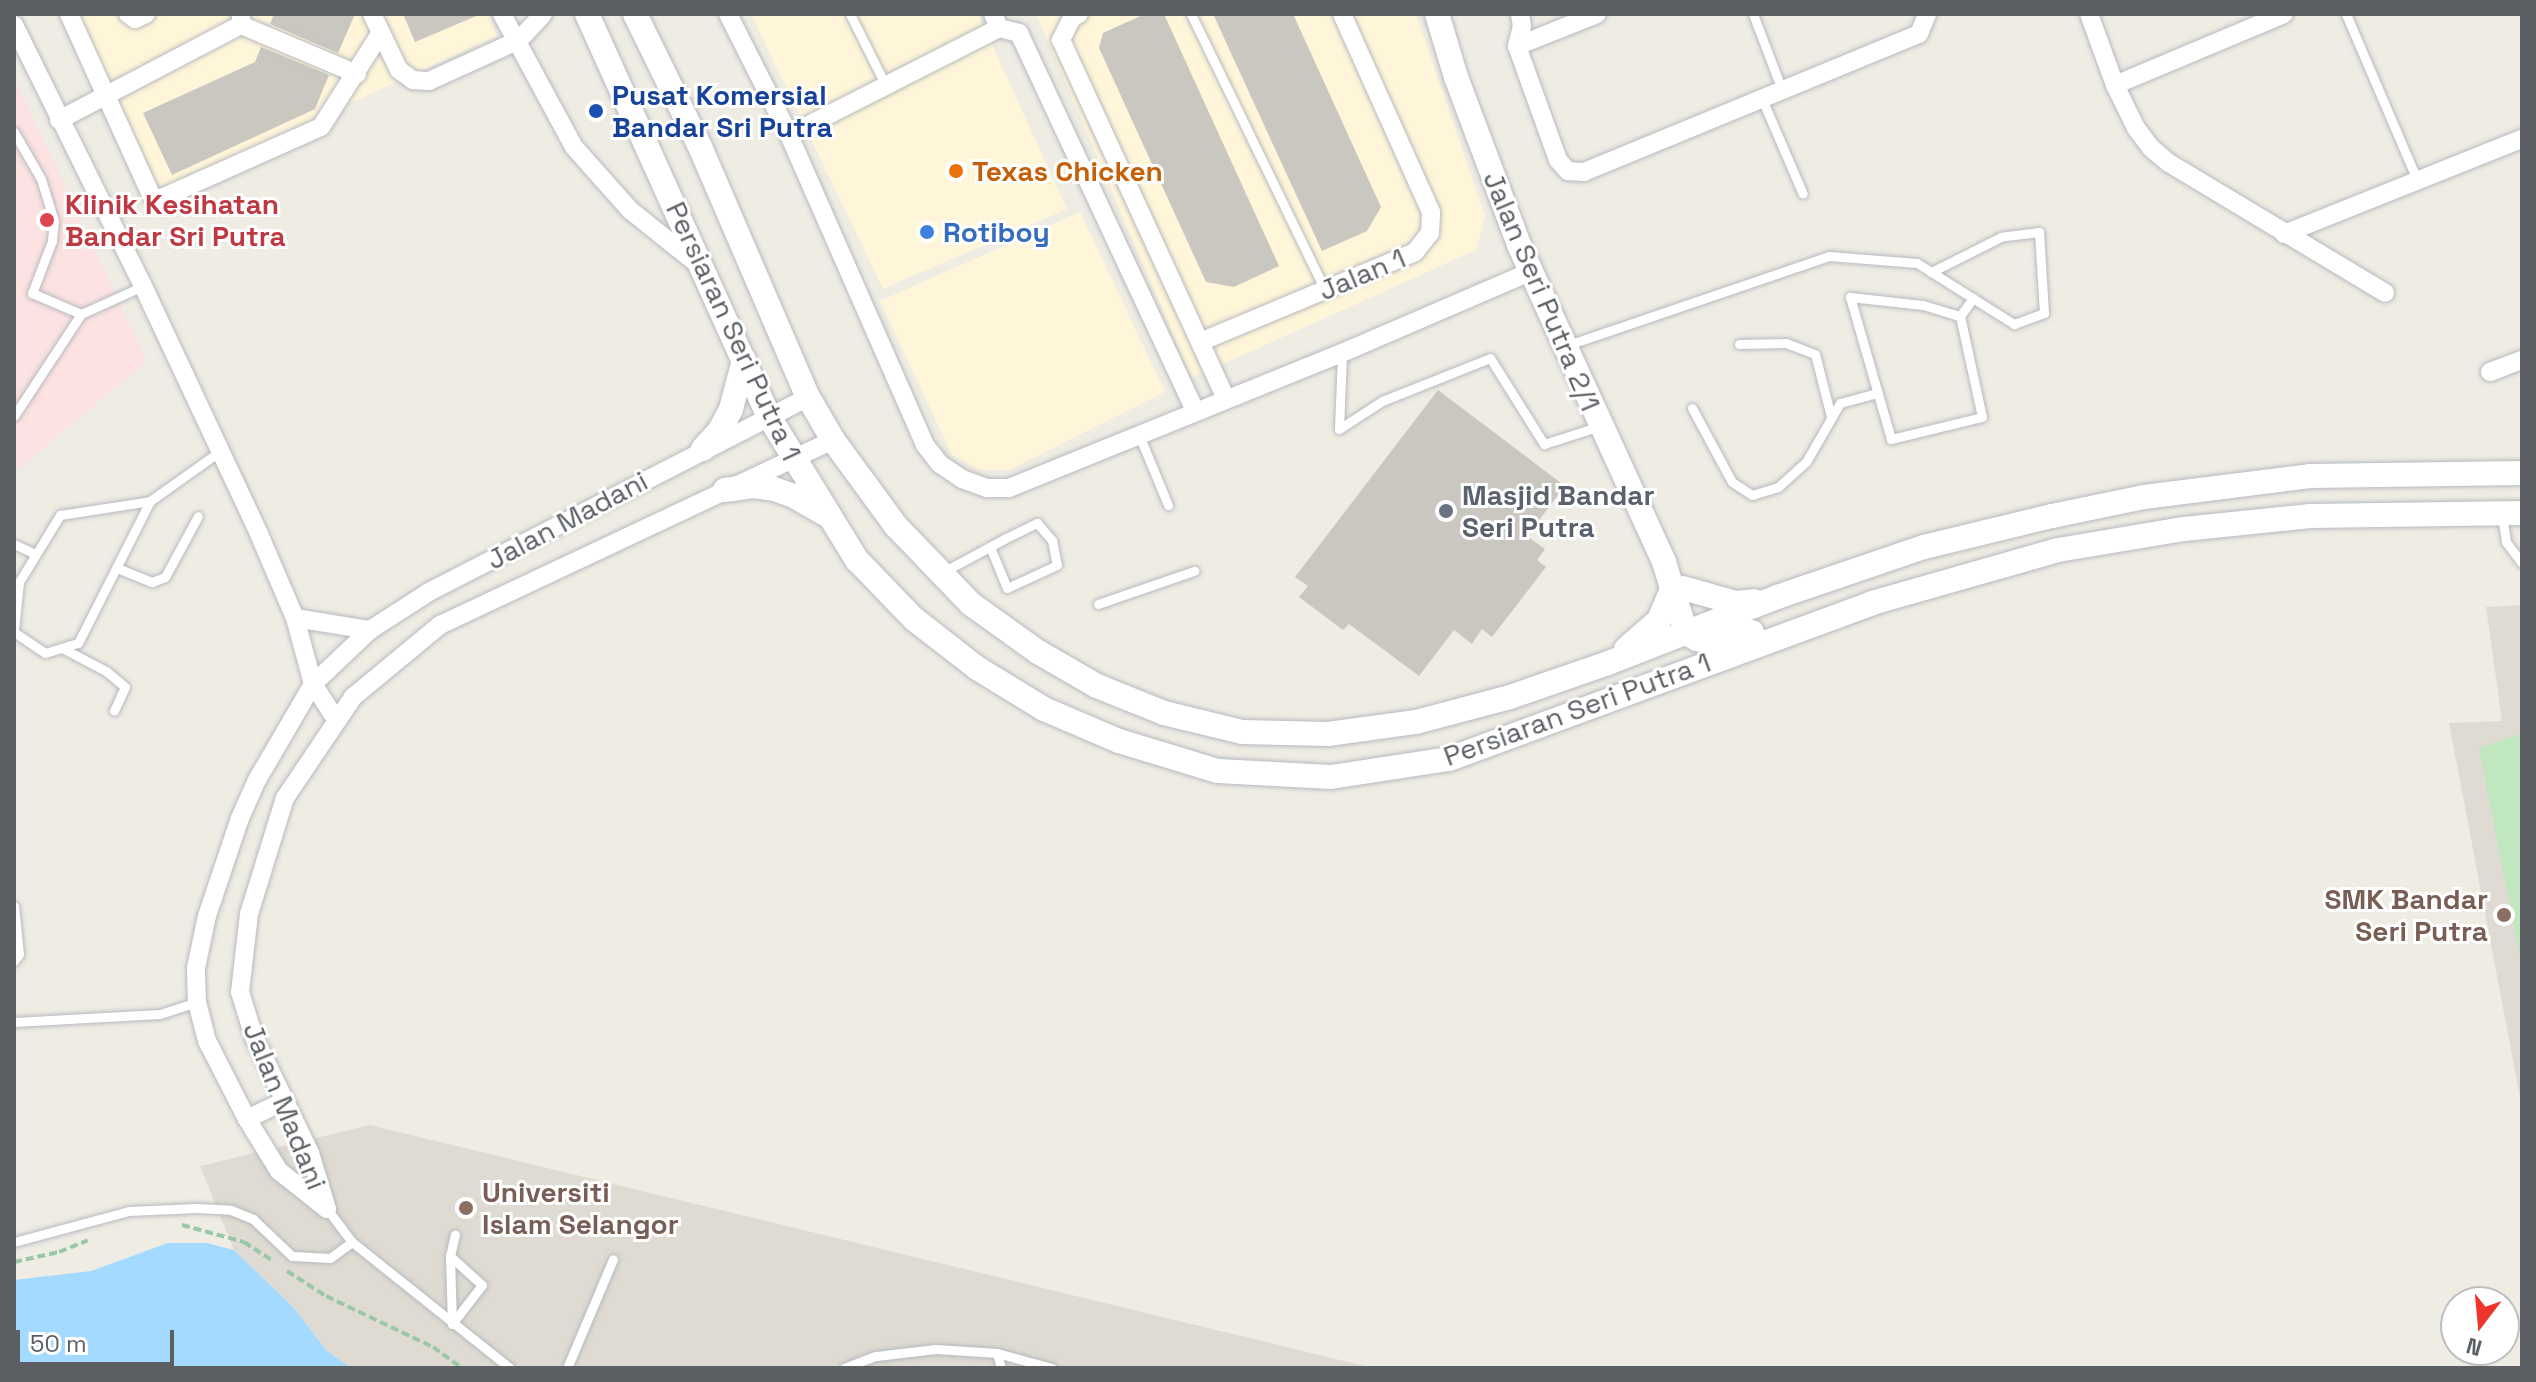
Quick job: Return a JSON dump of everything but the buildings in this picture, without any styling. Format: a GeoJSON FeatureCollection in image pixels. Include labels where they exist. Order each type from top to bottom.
{"type":"FeatureCollection","features":[{"type":"Feature","properties":{"kind":"street"},"geometry":{"type":"LineString","coordinates":[[69,14],[151,195],[159,199],[309,135],[321,127],[380,34]]}},
{"type":"Feature","properties":{"kind":"street"},"geometry":{"type":"LineString","coordinates":[[128,14],[135,19],[146,14]]}},
{"type":"Feature","properties":{"kind":"street"},"geometry":{"type":"LineString","coordinates":[[372,14],[399,70],[413,80],[429,81],[519,40],[543,14]]}},
{"type":"Feature","properties":{"kind":"street"},"geometry":{"type":"LineString","coordinates":[[502,14],[519,40],[574,147],[630,210],[702,267]]}},
{"type":"Feature","properties":{"kind":"street","name":"Persiaran Seri Putra 1"},"geometry":{"type":"LineString","coordinates":[[587,14],[768,415],[857,560],[914,619],[977,668],[1044,709],[1094,730],[1218,771],[1331,777],[1449,759],[1872,603],[2058,550],[2184,529],[2310,516],[2512,513]]}},
{"type":"Feature","properties":{"kind":"street","name":"Persiaran Seri Putra 1"},"geometry":{"type":"LineString","coordinates":[[635,14],[701,149],[808,397],[833,440],[896,526],[971,604],[1038,652],[1097,686],[1164,713],[1242,732],[1328,734],[1416,722],[1510,697],[1695,633],[1777,597],[1924,547],[2144,497],[2310,476],[2522,473]]}},
{"type":"Feature","properties":{"kind":"street"},"geometry":{"type":"LineString","coordinates":[[728,14],[789,135],[925,445],[940,464],[962,479],[987,488],[1009,488],[1342,353],[1530,272]]}},
{"type":"Feature","properties":{"kind":"street"},"geometry":{"type":"LineString","coordinates":[[1079,14],[1072,18],[1061,40],[1226,398]]}},
{"type":"Feature","properties":{"kind":"street","name":"Jalan 1"},"geometry":{"type":"LineString","coordinates":[[1200,342],[1415,252],[1430,233],[1431,212],[1342,14]]}},
{"type":"Feature","properties":{"kind":"street","name":"Jalan Seri Putra 2/1"},"geometry":{"type":"LineString","coordinates":[[1437,14],[1456,77],[1530,272],[1664,562],[1671,566],[1677,590],[1695,633]]}},
{"type":"Feature","properties":{"kind":"street"},"geometry":{"type":"LineString","coordinates":[[1520,14],[1522,26],[1517,46],[1558,160],[1568,171],[1584,172],[1919,34],[1927,14]]}},
{"type":"Feature","properties":{"kind":"street"},"geometry":{"type":"LineString","coordinates":[[1517,46],[1597,14]]}},
{"type":"Feature","properties":{"kind":"street"},"geometry":{"type":"LineString","coordinates":[[2089,14],[2115,85],[2136,128],[2151,148],[2169,163],[2385,293]]}},
{"type":"Feature","properties":{"kind":"street"},"geometry":{"type":"LineString","coordinates":[[2115,85],[2284,14]]}},
{"type":"Feature","properties":{"kind":"street"},"geometry":{"type":"LineString","coordinates":[[59,120],[105,98],[241,19],[357,74]]}},
{"type":"Feature","properties":{"kind":"street"},"geometry":{"type":"LineString","coordinates":[[789,135],[996,21],[1019,33],[1195,411]]}},
{"type":"Feature","properties":{"kind":"street"},"geometry":{"type":"LineString","coordinates":[[14,25],[143,286],[220,451],[295,618],[313,684],[337,721]]}},
{"type":"Feature","properties":{"kind":"street"},"geometry":{"type":"LineString","coordinates":[[2284,234],[2522,139]]}},
{"type":"Feature","properties":{"kind":"street"},"geometry":{"type":"LineString","coordinates":[[703,449],[720,430],[731,409],[744,360]]}},
{"type":"Feature","properties":{"kind":"street"},"geometry":{"type":"LineString","coordinates":[[2490,372],[2522,360]]}},
{"type":"Feature","properties":{"kind":"street","name":"Jalan Madani"},"geometry":{"type":"LineString","coordinates":[[327,1209],[279,1171],[247,1119],[207,1041],[197,1002],[196,968],[207,916],[240,818],[257,780],[313,684],[370,630],[429,592],[808,397]]}},
{"type":"Feature","properties":{"kind":"street","name":"Jalan Madani"},"geometry":{"type":"LineString","coordinates":[[327,1209],[310,1153],[254,1037],[240,992],[249,914],[285,798],[353,697],[440,625],[833,440]]}},
{"type":"Feature","properties":{"kind":"street"},"geometry":{"type":"LineString","coordinates":[[725,490],[753,486],[774,489],[812,505],[830,518]]}},
{"type":"Feature","properties":{"kind":"street"},"geometry":{"type":"LineString","coordinates":[[1608,663],[1659,620],[1677,590],[1736,603],[1777,597]]}},
{"type":"Feature","properties":{"kind":"street"},"geometry":{"type":"LineString","coordinates":[[1589,706],[1611,688],[1677,663],[1689,654],[1695,633],[1729,639],[1829,607],[1872,603]]}},
{"type":"Feature","properties":{"kind":"street"},"geometry":{"type":"LineString","coordinates":[[295,618],[370,630]]}},
{"type":"Feature","properties":{"kind":"street"},"geometry":{"type":"LineString","coordinates":[[247,1119],[284,1101]]}},
{"type":"Feature","properties":{"kind":"lane"},"geometry":{"type":"LineString","coordinates":[[850,14],[885,84]]}},
{"type":"Feature","properties":{"kind":"lane"},"geometry":{"type":"LineString","coordinates":[[1191,14],[1325,290]]}},
{"type":"Feature","properties":{"kind":"lane"},"geometry":{"type":"LineString","coordinates":[[1753,14],[1782,90]]}},
{"type":"Feature","properties":{"kind":"lane"},"geometry":{"type":"LineString","coordinates":[[2346,14],[2417,180]]}},
{"type":"Feature","properties":{"kind":"lane"},"geometry":{"type":"LineString","coordinates":[[1762,99],[1803,194]]}},
{"type":"Feature","properties":{"kind":"lane"},"geometry":{"type":"LineString","coordinates":[[14,132],[41,179],[54,221],[52,241],[32,293],[81,314]]}},
{"type":"Feature","properties":{"kind":"lane"},"geometry":{"type":"LineString","coordinates":[[1564,346],[1829,256],[1917,263],[1931,272],[1973,298],[2014,324],[2044,313],[2039,232],[2001,237],[1931,272]]}},
{"type":"Feature","properties":{"kind":"lane"},"geometry":{"type":"LineString","coordinates":[[14,416],[81,314],[143,286]]}},
{"type":"Feature","properties":{"kind":"lane"},"geometry":{"type":"LineString","coordinates":[[1960,316],[1923,305],[1850,297],[1891,439],[1982,417],[1960,316],[1973,298]]}},
{"type":"Feature","properties":{"kind":"lane"},"geometry":{"type":"LineString","coordinates":[[1739,344],[1786,343],[1815,354],[1831,417]]}},
{"type":"Feature","properties":{"kind":"lane"},"geometry":{"type":"LineString","coordinates":[[1342,353],[1339,429],[1382,401],[1490,358],[1544,444],[1600,426]]}},
{"type":"Feature","properties":{"kind":"lane"},"geometry":{"type":"LineString","coordinates":[[1692,408],[1732,482],[1752,495],[1778,487],[1806,462],[1840,403],[1878,393]]}},
{"type":"Feature","properties":{"kind":"lane"},"geometry":{"type":"LineString","coordinates":[[1139,435],[1168,505]]}},
{"type":"Feature","properties":{"kind":"lane"},"geometry":{"type":"LineString","coordinates":[[150,501],[78,643],[45,653],[14,626],[16,581],[60,515],[150,501],[220,451]]}},
{"type":"Feature","properties":{"kind":"lane"},"geometry":{"type":"LineString","coordinates":[[2512,513],[2506,542],[2522,563]]}},
{"type":"Feature","properties":{"kind":"lane"},"geometry":{"type":"LineString","coordinates":[[117,568],[152,582],[165,577],[198,516]]}},
{"type":"Feature","properties":{"kind":"lane"},"geometry":{"type":"LineString","coordinates":[[939,574],[990,547],[1037,523],[1052,540],[1057,565],[1007,588],[990,547]]}},
{"type":"Feature","properties":{"kind":"lane"},"geometry":{"type":"LineString","coordinates":[[14,544],[35,554]]}},
{"type":"Feature","properties":{"kind":"lane"},"geometry":{"type":"LineString","coordinates":[[1098,604],[1194,571]]}},
{"type":"Feature","properties":{"kind":"lane"},"geometry":{"type":"LineString","coordinates":[[62,648],[106,671],[125,687],[114,711]]}},
{"type":"Feature","properties":{"kind":"lane"},"geometry":{"type":"LineString","coordinates":[[14,906],[19,954],[14,961]]}},
{"type":"Feature","properties":{"kind":"lane"},"geometry":{"type":"LineString","coordinates":[[14,1022],[160,1014],[197,1002]]}},
{"type":"Feature","properties":{"kind":"lane"},"geometry":{"type":"LineString","coordinates":[[14,1242],[129,1211],[196,1208],[231,1210],[253,1219],[292,1256],[330,1258],[352,1242]]}},
{"type":"Feature","properties":{"kind":"lane"},"geometry":{"type":"LineString","coordinates":[[327,1209],[352,1242],[510,1368]]}},
{"type":"Feature","properties":{"kind":"lane"},"geometry":{"type":"LineString","coordinates":[[452,1324],[450,1256],[455,1235]]}},
{"type":"Feature","properties":{"kind":"lane"},"geometry":{"type":"LineString","coordinates":[[450,1256],[482,1285],[452,1324]]}},
{"type":"Feature","properties":{"kind":"lane"},"geometry":{"type":"LineString","coordinates":[[567,1368],[613,1259]]}},
{"type":"Feature","properties":{"kind":"lane"},"geometry":{"type":"LineString","coordinates":[[844,1368],[876,1356],[936,1349],[997,1353],[1052,1368]]}},
{"type":"Feature","properties":{"kind":"lane"},"geometry":{"type":"LineString","coordinates":[[997,1353],[1001,1368]]}},
{"type":"Feature","properties":{"kind":"path"},"geometry":{"type":"LineString","coordinates":[[174,1224],[207,1229],[244,1242],[326,1296],[433,1347],[462,1368]]}},
{"type":"Feature","properties":{"kind":"path"},"geometry":{"type":"LineString","coordinates":[[14,1262],[59,1252],[93,1237]]}},
{"type":"Feature","properties":{"kind":"shaded area"},"geometry":{"type":"Polygon","coordinates":[[[78,14],[488,14],[497,36],[160,190],[78,14]]]}},
{"type":"Feature","properties":{"kind":"shaded area"},"geometry":{"type":"Polygon","coordinates":[[[751,14],[978,14],[1067,209],[883,289],[751,14]]]}},
{"type":"Feature","properties":{"kind":"shaded area"},"geometry":{"type":"Polygon","coordinates":[[[1036,14],[1416,14],[1485,216],[1476,250],[1192,378],[1036,14]]]}},
{"type":"Feature","properties":{"kind":"shaded area","name":"Klinik Kesihatan Bandar Sri Putra"},"geometry":{"type":"Polygon","coordinates":[[[14,78],[147,361],[14,473],[14,78]]]}},
{"type":"Feature","properties":{"kind":"shaded area"},"geometry":{"type":"Polygon","coordinates":[[[1080,212],[1165,392],[1009,470],[981,470],[952,455],[880,301],[1080,212]]]}},
{"type":"Feature","properties":{"kind":"shaded area","name":"SMK Bandar Seri Putra"},"geometry":{"type":"Polygon","coordinates":[[[2522,605],[2522,1108],[2449,723],[2502,721],[2486,607],[2522,605]]]}},
{"type":"Feature","properties":{"kind":"shaded area","name":"Universiti Islam Selangor"},"geometry":{"type":"Polygon","coordinates":[[[370,1125],[1373,1368],[351,1368],[326,1350],[294,1308],[234,1250],[200,1166],[370,1125]]]}},
{"type":"Feature","properties":{"kind":"green space"},"geometry":{"type":"Polygon","coordinates":[[[2522,733],[2522,968],[2479,748],[2522,733]]]}},
{"type":"Feature","properties":{"kind":"water"},"geometry":{"type":"Polygon","coordinates":[[[168,1243],[206,1243],[234,1250],[294,1308],[326,1350],[351,1368],[14,1368],[14,1280],[91,1271],[168,1243]]]}},
{"type":"Feature","properties":{"kind":"place","name":"Pusat Komersial Bandar Sri Putra"},"geometry":{"type":"Point","coordinates":[596,111]}},
{"type":"Feature","properties":{"kind":"place","name":"Texas Chicken"},"geometry":{"type":"Point","coordinates":[956,171]}},
{"type":"Feature","properties":{"kind":"place","name":"Klinik Kesihatan Bandar Sri Putra"},"geometry":{"type":"Point","coordinates":[47,220]}},
{"type":"Feature","properties":{"kind":"place","name":"Rotiboy"},"geometry":{"type":"Point","coordinates":[927,232]}},
{"type":"Feature","properties":{"kind":"place","name":"Masjid Bandar Seri Putra"},"geometry":{"type":"Point","coordinates":[1446,511]}},
{"type":"Feature","properties":{"kind":"place","name":"SMK Bandar Seri Putra"},"geometry":{"type":"Point","coordinates":[2504,915]}},
{"type":"Feature","properties":{"kind":"place","name":"Universiti Islam Selangor"},"geometry":{"type":"Point","coordinates":[466,1208]}}]}
